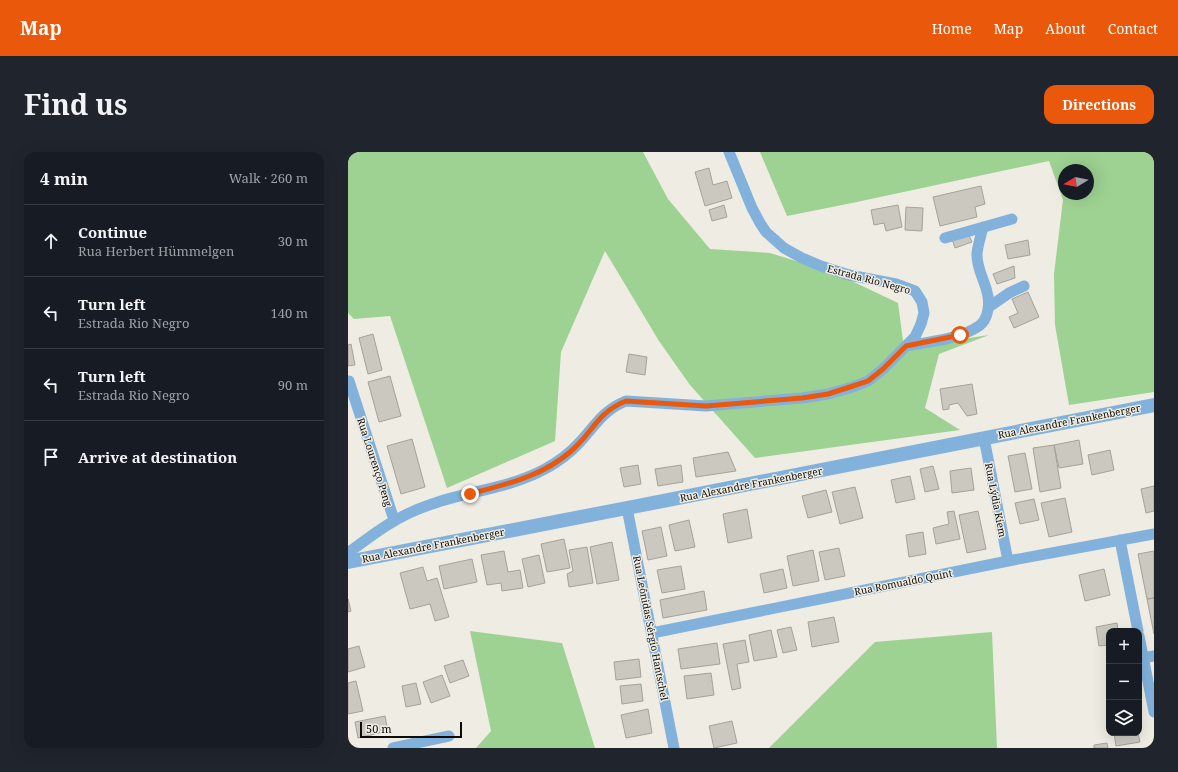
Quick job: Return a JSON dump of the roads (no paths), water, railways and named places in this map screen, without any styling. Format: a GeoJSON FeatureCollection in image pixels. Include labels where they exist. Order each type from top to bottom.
{"type":"FeatureCollection","features":[{"type":"Feature","properties":{"kind":"street","name":"Estrada Rio Negro"},"geometry":{"type":"LineString","coordinates":[[348,553],[394,520],[416,509],[532,476],[559,461],[571,451],[608,410],[617,404],[626,401],[706,406],[802,398],[828,394],[868,381],[883,369],[915,337],[924,313],[922,302],[915,291],[896,284],[849,275],[821,266],[784,248],[766,232],[760,223],[752,208],[730,152]]}},
{"type":"Feature","properties":{"kind":"street"},"geometry":{"type":"LineString","coordinates":[[945,238],[1012,219]]}},
{"type":"Feature","properties":{"kind":"street"},"geometry":{"type":"LineString","coordinates":[[906,346],[960,335],[980,325],[985,319],[989,307],[987,292],[980,273],[977,254],[983,227]]}},
{"type":"Feature","properties":{"kind":"street"},"geometry":{"type":"LineString","coordinates":[[989,307],[1009,293],[1024,286]]}},
{"type":"Feature","properties":{"kind":"street","name":"Rua Lourenço Peng"},"geometry":{"type":"LineString","coordinates":[[349,381],[394,520]]}},
{"type":"Feature","properties":{"kind":"street","name":"Rua Alexandre Frankenberger"},"geometry":{"type":"LineString","coordinates":[[348,562],[1154,405]]}},
{"type":"Feature","properties":{"kind":"street","name":"Rua Lýdia Kiem"},"geometry":{"type":"LineString","coordinates":[[984,438],[1008,561]]}},
{"type":"Feature","properties":{"kind":"street","name":"Rua Leônidas Sérgio Hantschel"},"geometry":{"type":"LineString","coordinates":[[628,508],[674,748]]}},
{"type":"Feature","properties":{"kind":"street","name":"Rua Romualdo Quint"},"geometry":{"type":"LineString","coordinates":[[652,632],[1008,561],[1154,534]]}},
{"type":"Feature","properties":{"kind":"street"},"geometry":{"type":"LineString","coordinates":[[1120,540],[1137,628]]}},
{"type":"Feature","properties":{"kind":"street"},"geometry":{"type":"LineString","coordinates":[[1142,642],[1149,657],[1154,712]]}},
{"type":"Feature","properties":{"kind":"street"},"geometry":{"type":"LineString","coordinates":[[393,748],[449,736]]}}]}
